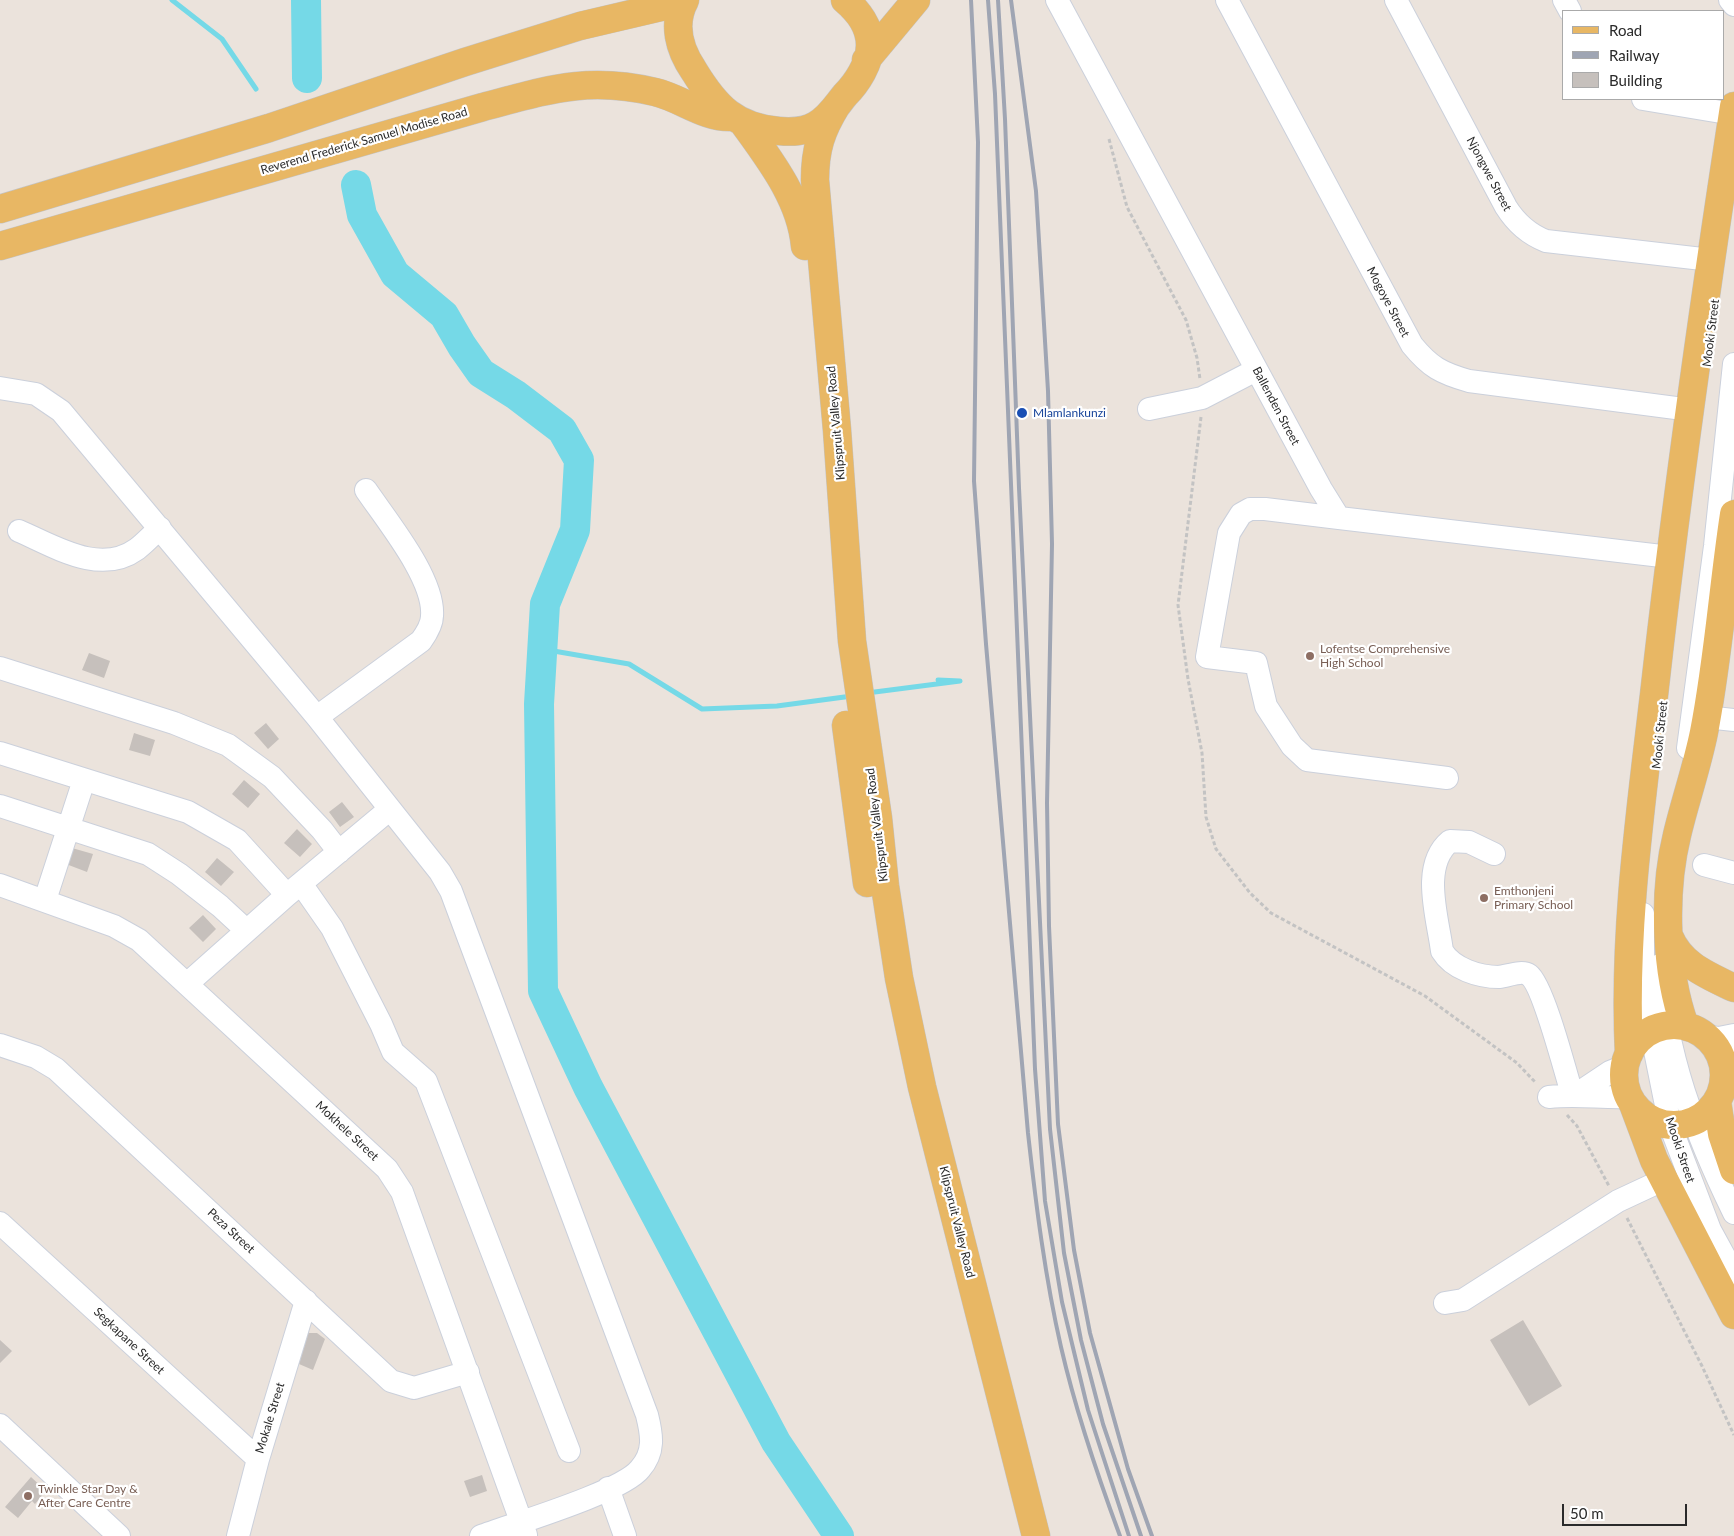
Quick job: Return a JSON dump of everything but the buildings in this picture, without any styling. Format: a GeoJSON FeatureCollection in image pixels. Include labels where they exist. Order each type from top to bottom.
{"type":"FeatureCollection","features":[{"type":"Feature","properties":{"kind":"main road"},"geometry":{"type":"LineString","coordinates":[[0,208],[269,128],[465,62],[580,26],[661,7],[674,0]]}},
{"type":"Feature","properties":{"kind":"main road","name":"Klipspruit Valley Road"},"geometry":{"type":"LineString","coordinates":[[685,0],[676,21],[678,33],[689,61],[704,88],[738,120],[791,196],[799,214],[805,239],[844,641],[857,744],[872,921],[898,1062],[1020,1536]]}},
{"type":"Feature","properties":{"kind":"main road"},"geometry":{"type":"LineString","coordinates":[[837,105],[854,86],[870,46],[868,34],[861,18],[844,0]]}},
{"type":"Feature","properties":{"kind":"main road"},"geometry":{"type":"LineString","coordinates":[[866,60],[916,0]]}},
{"type":"Feature","properties":{"kind":"main road","name":"Reverend Frederick Samuel Modise Road"},"geometry":{"type":"LineString","coordinates":[[0,246],[482,107],[563,86],[596,84],[658,93],[714,115],[774,130],[803,130],[821,122],[837,105]]}},
{"type":"Feature","properties":{"kind":"main road","name":"Klipspruit Valley Road"},"geometry":{"type":"LineString","coordinates":[[837,105],[823,127],[819,139],[815,180],[837,430],[844,641]]}},
{"type":"Feature","properties":{"kind":"main road","name":"Mooki Street"},"geometry":{"type":"LineString","coordinates":[[1733,110],[1670,557],[1634,866],[1626,1003],[1627,1060],[1624,1080],[1630,1101],[1663,1180],[1734,1315]]}},
{"type":"Feature","properties":{"kind":"main road","name":"Mooki Street"},"geometry":{"type":"LineString","coordinates":[[1677,1030],[1677,1005],[1672,981],[1669,936],[1673,851],[1706,717],[1731,567],[1734,514]]}},
{"type":"Feature","properties":{"kind":"main road","name":"Klipspruit Valley Road"},"geometry":{"type":"LineString","coordinates":[[857,744],[878,818],[884,886],[899,978],[920,1078],[1036,1536]]}},
{"type":"Feature","properties":{"kind":"main road"},"geometry":{"type":"LineString","coordinates":[[1669,936],[1674,947],[1685,961],[1734,988]]}},
{"type":"Feature","properties":{"kind":"main road"},"geometry":{"type":"LineString","coordinates":[[1627,1060],[1642,1037],[1677,1030],[1718,1052],[1729,1064],[1717,1101],[1702,1117],[1681,1124],[1649,1119],[1630,1101]]}},
{"type":"Feature","properties":{"kind":"main road"},"geometry":{"type":"LineString","coordinates":[[1717,1101],[1722,1134],[1734,1170]]}},
{"type":"Feature","properties":{"kind":"street","name":"Ballenden Street"},"geometry":{"type":"LineString","coordinates":[[1057,0],[1256,370],[1339,518]]}},
{"type":"Feature","properties":{"kind":"street","name":"Mogoye Street"},"geometry":{"type":"LineString","coordinates":[[1227,0],[1412,345],[1423,360],[1437,370],[1469,381],[1691,410]]}},
{"type":"Feature","properties":{"kind":"street","name":"Njongwe Street"},"geometry":{"type":"LineString","coordinates":[[1396,0],[1515,221],[1535,237],[1546,241],[1711,260]]}},
{"type":"Feature","properties":{"kind":"street"},"geometry":{"type":"LineString","coordinates":[[1730,0],[1734,5]]}},
{"type":"Feature","properties":{"kind":"street"},"geometry":{"type":"LineString","coordinates":[[1651,100],[1733,110]]}},
{"type":"Feature","properties":{"kind":"street","name":"Mooki Street"},"geometry":{"type":"LineString","coordinates":[[1734,184],[1720,261],[1668,658],[1643,899],[1643,972],[1677,1030],[1681,1124],[1710,1230],[1734,1274]]}},
{"type":"Feature","properties":{"kind":"street","name":"Mooki Street"},"geometry":{"type":"LineString","coordinates":[[1677,1030],[1663,1008],[1660,977],[1659,907],[1668,842],[1687,760],[1715,546],[1734,364]]}},
{"type":"Feature","properties":{"kind":"street"},"geometry":{"type":"LineString","coordinates":[[1149,409],[1202,398],[1256,370]]}},
{"type":"Feature","properties":{"kind":"street"},"geometry":{"type":"LineString","coordinates":[[0,388],[30,392],[54,405],[160,528],[317,717],[440,872],[451,891],[648,1415],[653,1436],[646,1462],[632,1477],[524,1529],[481,1536]]}},
{"type":"Feature","properties":{"kind":"street"},"geometry":{"type":"LineString","coordinates":[[317,717],[421,641],[428,629],[432,616],[426,584],[366,490]]}},
{"type":"Feature","properties":{"kind":"street"},"geometry":{"type":"LineString","coordinates":[[1447,778],[1307,760],[1292,746],[1266,706],[1256,663],[1207,657],[1229,534],[1241,514],[1250,509],[1265,509],[1670,557]]}},
{"type":"Feature","properties":{"kind":"street"},"geometry":{"type":"LineString","coordinates":[[20,531],[86,559],[112,560],[135,550],[160,528]]}},
{"type":"Feature","properties":{"kind":"street"},"geometry":{"type":"LineString","coordinates":[[0,668],[174,723],[228,745],[272,777],[322,830],[339,852]]}},
{"type":"Feature","properties":{"kind":"street"},"geometry":{"type":"LineString","coordinates":[[1706,717],[1734,720]]}},
{"type":"Feature","properties":{"kind":"street"},"geometry":{"type":"LineString","coordinates":[[0,753],[188,812],[219,828],[236,840],[294,890],[332,928],[381,1024],[393,1052],[426,1081],[569,1451]]}},
{"type":"Feature","properties":{"kind":"street"},"geometry":{"type":"LineString","coordinates":[[46,900],[84,780]]}},
{"type":"Feature","properties":{"kind":"street"},"geometry":{"type":"LineString","coordinates":[[0,806],[137,849],[161,862],[220,906],[246,930]]}},
{"type":"Feature","properties":{"kind":"street"},"geometry":{"type":"LineString","coordinates":[[188,983],[246,930],[390,810]]}},
{"type":"Feature","properties":{"kind":"street"},"geometry":{"type":"LineString","coordinates":[[1494,854],[1469,842],[1450,841],[1437,858],[1433,881],[1442,951],[1447,959],[1471,972],[1485,976],[1528,974],[1532,978],[1542,998],[1574,1094]]}},
{"type":"Feature","properties":{"kind":"street"},"geometry":{"type":"LineString","coordinates":[[1704,865],[1734,873]]}},
{"type":"Feature","properties":{"kind":"street","name":"Mokhele Street"},"geometry":{"type":"LineString","coordinates":[[0,886],[46,900],[126,931],[188,983],[387,1169],[402,1192],[524,1529]]}},
{"type":"Feature","properties":{"kind":"street"},"geometry":{"type":"LineString","coordinates":[[1677,1030],[1719,1038],[1734,1035]]}},
{"type":"Feature","properties":{"kind":"street","name":"Peza Street"},"geometry":{"type":"LineString","coordinates":[[0,1045],[36,1057],[56,1069],[385,1375],[402,1386],[414,1388],[468,1372]]}},
{"type":"Feature","properties":{"kind":"street"},"geometry":{"type":"LineString","coordinates":[[1574,1094],[1627,1060]]}},
{"type":"Feature","properties":{"kind":"street"},"geometry":{"type":"LineString","coordinates":[[1549,1097],[1574,1094],[1630,1101]]}},
{"type":"Feature","properties":{"kind":"street","name":"Mooki Street"},"geometry":{"type":"LineString","coordinates":[[1681,1124],[1734,1213]]}},
{"type":"Feature","properties":{"kind":"street"},"geometry":{"type":"LineString","coordinates":[[1445,1303],[1463,1300],[1618,1201],[1663,1180]]}},
{"type":"Feature","properties":{"kind":"street","name":"Segkapane Street"},"geometry":{"type":"LineString","coordinates":[[0,1223],[258,1459]]}},
{"type":"Feature","properties":{"kind":"street","name":"Mokale Street"},"geometry":{"type":"LineString","coordinates":[[238,1536],[258,1459],[306,1301]]}},
{"type":"Feature","properties":{"kind":"street"},"geometry":{"type":"LineString","coordinates":[[0,1425],[119,1536]]}},
{"type":"Feature","properties":{"kind":"street"},"geometry":{"type":"LineString","coordinates":[[608,1488],[625,1536]]}},
{"type":"Feature","properties":{"kind":"waterway"},"geometry":{"type":"LineString","coordinates":[[172,0],[222,39],[256,89]]}},
{"type":"Feature","properties":{"kind":"waterway"},"geometry":{"type":"LineString","coordinates":[[306,0],[307,78]]}},
{"type":"Feature","properties":{"kind":"waterway"},"geometry":{"type":"LineString","coordinates":[[356,185],[362,215],[395,274],[444,315],[481,373],[516,395],[562,430],[579,460],[575,530],[545,604],[539,704],[543,991],[588,1087],[776,1442],[839,1536]]}},
{"type":"Feature","properties":{"kind":"waterway"},"geometry":{"type":"LineString","coordinates":[[542,649],[629,664],[702,709],[777,706],[852,696]]}},
{"type":"Feature","properties":{"kind":"waterway"},"geometry":{"type":"LineString","coordinates":[[867,693],[960,681],[938,680]]}},
{"type":"Feature","properties":{"kind":"railway"},"geometry":{"type":"LineString","coordinates":[[971,0],[978,142],[974,481],[1028,1133],[1050,1294],[1061,1347],[1073,1395],[1120,1536]]}},
{"type":"Feature","properties":{"kind":"railway"},"geometry":{"type":"LineString","coordinates":[[988,0],[995,94],[1035,1069],[1045,1201],[1062,1302],[1088,1410],[1129,1536]]}},
{"type":"Feature","properties":{"kind":"railway"},"geometry":{"type":"LineString","coordinates":[[998,0],[1005,119],[1019,488],[1050,1129],[1064,1253],[1081,1340],[1103,1424],[1141,1536]]}},
{"type":"Feature","properties":{"kind":"railway"},"geometry":{"type":"LineString","coordinates":[[1011,0],[1036,191],[1048,391],[1052,544],[1047,803],[1049,926],[1058,1124],[1074,1250],[1090,1333],[1128,1469],[1152,1536]]}},
{"type":"Feature","properties":{"kind":"place","name":"Mlamlankunzi"},"geometry":{"type":"Point","coordinates":[1022,413]}},
{"type":"Feature","properties":{"kind":"place","name":"Lofentse Comprehensive High School"},"geometry":{"type":"Point","coordinates":[1310,656]}},
{"type":"Feature","properties":{"kind":"place","name":"Emthonjeni Primary School"},"geometry":{"type":"Point","coordinates":[1484,898]}},
{"type":"Feature","properties":{"kind":"place","name":"Twinkle Star Day & After Care Centre"},"geometry":{"type":"Point","coordinates":[28,1496]}}]}
